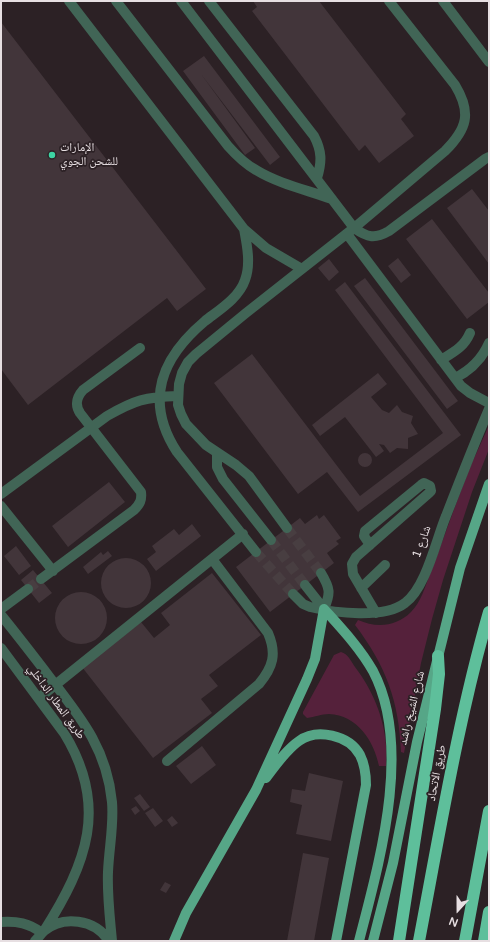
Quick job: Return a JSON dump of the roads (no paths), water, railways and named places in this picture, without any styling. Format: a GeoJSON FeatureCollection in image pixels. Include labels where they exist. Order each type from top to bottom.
{"type":"FeatureCollection","features":[{"type":"Feature","properties":{"kind":"highway","name":"طريق الاتحاد"},"geometry":{"type":"LineString","coordinates":[[419,941],[465,704],[477,653],[489,612]]}},
{"type":"Feature","properties":{"kind":"highway"},"geometry":{"type":"LineString","coordinates":[[399,941],[436,709],[438,656]]}},
{"type":"Feature","properties":{"kind":"highway"},"geometry":{"type":"LineString","coordinates":[[465,941],[489,811]]}},
{"type":"Feature","properties":{"kind":"highway"},"geometry":{"type":"LineString","coordinates":[[484,941],[489,912]]}},
{"type":"Feature","properties":{"kind":"main road","name":"شارع الشيخ راشد"},"geometry":{"type":"LineString","coordinates":[[372,941],[393,863],[417,742],[460,568],[489,484]]}},
{"type":"Feature","properties":{"kind":"main road"},"geometry":{"type":"LineString","coordinates":[[174,941],[186,913],[256,790],[315,659],[324,610]]}},
{"type":"Feature","properties":{"kind":"main road"},"geometry":{"type":"LineString","coordinates":[[324,610],[349,637],[373,672],[384,699],[390,728],[392,757],[384,834],[376,878],[359,941]]}},
{"type":"Feature","properties":{"kind":"main road"},"geometry":{"type":"LineString","coordinates":[[256,790],[288,750],[301,740],[316,734],[332,735],[347,742],[359,753],[365,768],[366,785],[336,941]]}},
{"type":"Feature","properties":{"kind":"street"},"geometry":{"type":"LineString","coordinates":[[69,1],[244,229],[266,248],[302,269]]}},
{"type":"Feature","properties":{"kind":"street"},"geometry":{"type":"LineString","coordinates":[[116,1],[228,146],[240,159],[255,170],[271,178],[332,199]]}},
{"type":"Feature","properties":{"kind":"street"},"geometry":{"type":"LineString","coordinates":[[181,1],[317,178],[332,199],[350,231],[441,360],[470,393],[489,403]]}},
{"type":"Feature","properties":{"kind":"street"},"geometry":{"type":"LineString","coordinates":[[209,1],[314,136],[319,146],[321,156],[317,178]]}},
{"type":"Feature","properties":{"kind":"street"},"geometry":{"type":"LineString","coordinates":[[287,528],[249,476],[236,465],[206,445],[186,424],[178,405],[179,384],[182,373],[188,362],[196,354],[350,231],[445,151],[455,141],[463,128],[465,113],[462,98],[455,85],[389,1]]}},
{"type":"Feature","properties":{"kind":"street"},"geometry":{"type":"LineString","coordinates":[[443,1],[489,62]]}},
{"type":"Feature","properties":{"kind":"street"},"geometry":{"type":"LineString","coordinates":[[350,231],[371,237],[380,236],[389,231],[489,157]]}},
{"type":"Feature","properties":{"kind":"street"},"geometry":{"type":"LineString","coordinates":[[244,229],[248,270],[243,285],[234,298],[197,328],[177,350],[165,373],[159,396],[161,415],[169,440],[256,552]]}},
{"type":"Feature","properties":{"kind":"street"},"geometry":{"type":"LineString","coordinates":[[441,360],[459,349],[467,340],[470,333]]}},
{"type":"Feature","properties":{"kind":"street"},"geometry":{"type":"LineString","coordinates":[[456,378],[479,361],[489,343]]}},
{"type":"Feature","properties":{"kind":"street"},"geometry":{"type":"LineString","coordinates":[[41,579],[134,510],[142,499],[141,492],[76,408],[78,395],[83,390],[140,348]]}},
{"type":"Feature","properties":{"kind":"street"},"geometry":{"type":"LineString","coordinates":[[1,494],[107,416],[132,402],[159,396],[178,396]]}},
{"type":"Feature","properties":{"kind":"street","name":"شارع 1"},"geometry":{"type":"LineString","coordinates":[[293,594],[303,604],[310,607],[324,610],[359,613],[376,613],[391,610],[405,603],[416,592],[423,579],[445,518],[489,409]]}},
{"type":"Feature","properties":{"kind":"street"},"geometry":{"type":"LineString","coordinates":[[217,453],[217,467],[223,479],[271,540]]}},
{"type":"Feature","properties":{"kind":"street"},"geometry":{"type":"LineString","coordinates":[[370,545],[364,536],[367,529],[421,485],[424,483],[430,486],[431,491],[429,493],[370,545],[356,557],[352,564],[353,574],[376,613]]}},
{"type":"Feature","properties":{"kind":"street"},"geometry":{"type":"LineString","coordinates":[[1,506],[53,571]]}},
{"type":"Feature","properties":{"kind":"street"},"geometry":{"type":"LineString","coordinates":[[39,698],[243,534]]}},
{"type":"Feature","properties":{"kind":"street"},"geometry":{"type":"LineString","coordinates":[[167,761],[259,684],[272,665],[274,654],[268,633],[212,559]]}},
{"type":"Feature","properties":{"kind":"street"},"geometry":{"type":"LineString","coordinates":[[361,588],[385,565]]}},
{"type":"Feature","properties":{"kind":"street"},"geometry":{"type":"LineString","coordinates":[[321,573],[328,587],[329,594],[324,610]]}},
{"type":"Feature","properties":{"kind":"street"},"geometry":{"type":"LineString","coordinates":[[305,585],[324,610]]}},
{"type":"Feature","properties":{"kind":"street"},"geometry":{"type":"LineString","coordinates":[[1,609],[28,589]]}},
{"type":"Feature","properties":{"kind":"street"},"geometry":{"type":"LineString","coordinates":[[1,615],[76,710],[96,742],[102,758],[110,788],[112,813],[108,873],[112,941]]}},
{"type":"Feature","properties":{"kind":"street","name":"طريق المطار الداخلي"},"geometry":{"type":"LineString","coordinates":[[3,653],[39,698],[64,733],[79,760],[88,792],[88,831],[82,858],[60,905],[43,932],[35,941]]}},
{"type":"Feature","properties":{"kind":"street"},"geometry":{"type":"LineString","coordinates":[[1,922],[15,921],[28,924],[43,932],[54,925],[78,921],[89,924],[99,930],[109,941]]}},
{"type":"Feature","properties":{"kind":"tunnel"},"geometry":{"type":"LineString","coordinates":[[287,528],[321,573]]}},
{"type":"Feature","properties":{"kind":"tunnel"},"geometry":{"type":"LineString","coordinates":[[271,540],[305,585]]}},
{"type":"Feature","properties":{"kind":"tunnel"},"geometry":{"type":"LineString","coordinates":[[256,552],[293,594]]}},
{"type":"Feature","properties":{"kind":"tunnel"},"geometry":{"type":"LineString","coordinates":[[28,589],[41,579]]}},
{"type":"Feature","properties":{"kind":"place","name":"الإمارات للشحن الجوي"},"geometry":{"type":"Point","coordinates":[52,155]}}]}
